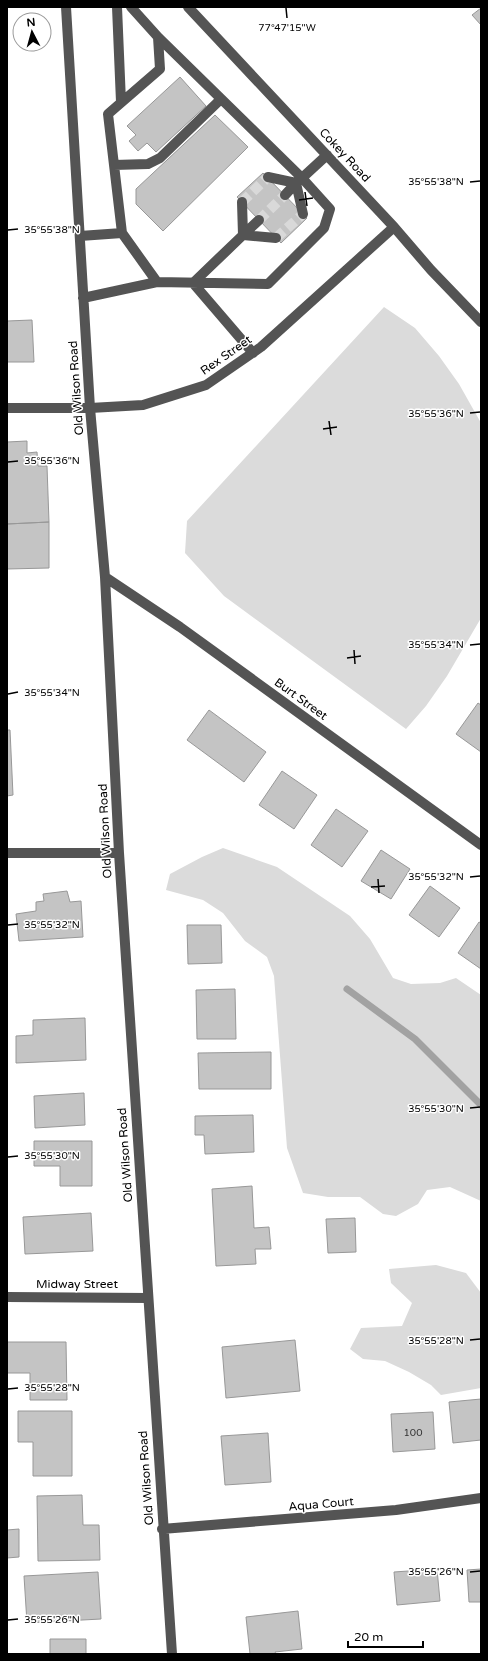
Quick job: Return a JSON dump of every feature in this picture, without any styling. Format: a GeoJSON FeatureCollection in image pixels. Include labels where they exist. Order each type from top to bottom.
{"type":"FeatureCollection","features":[{"type":"Feature","properties":{"kind":"street","name":"Old Wilson Road"},"geometry":{"type":"LineString","coordinates":[[66,7],[90,408],[105,577],[119,853],[162,1529],[172,1654]]}},
{"type":"Feature","properties":{"kind":"street"},"geometry":{"type":"LineString","coordinates":[[117,7],[121,102]]}},
{"type":"Feature","properties":{"kind":"street"},"geometry":{"type":"LineString","coordinates":[[84,298],[157,282],[268,284],[324,228],[330,209],[299,181],[221,99],[158,37],[131,7]]}},
{"type":"Feature","properties":{"kind":"street","name":"Cokey Road"},"geometry":{"type":"LineString","coordinates":[[188,7],[481,322]]}},
{"type":"Feature","properties":{"kind":"street"},"geometry":{"type":"LineString","coordinates":[[157,282],[122,233],[108,114],[160,69],[158,37]]}},
{"type":"Feature","properties":{"kind":"street"},"geometry":{"type":"LineString","coordinates":[[114,165],[148,164],[160,158],[221,99]]}},
{"type":"Feature","properties":{"kind":"street"},"geometry":{"type":"LineString","coordinates":[[285,194],[327,155]]}},
{"type":"Feature","properties":{"kind":"street"},"geometry":{"type":"LineString","coordinates":[[268,177],[299,181]]}},
{"type":"Feature","properties":{"kind":"street"},"geometry":{"type":"LineString","coordinates":[[299,181],[303,214]]}},
{"type":"Feature","properties":{"kind":"street"},"geometry":{"type":"LineString","coordinates":[[242,202],[243,235]]}},
{"type":"Feature","properties":{"kind":"street"},"geometry":{"type":"LineString","coordinates":[[193,282],[259,220]]}},
{"type":"Feature","properties":{"kind":"street","name":"Rex Street"},"geometry":{"type":"LineString","coordinates":[[7,408],[90,408],[143,405],[206,385],[253,352],[394,227]]}},
{"type":"Feature","properties":{"kind":"street"},"geometry":{"type":"LineString","coordinates":[[80,236],[122,233]]}},
{"type":"Feature","properties":{"kind":"street"},"geometry":{"type":"LineString","coordinates":[[243,235],[276,238]]}},
{"type":"Feature","properties":{"kind":"street"},"geometry":{"type":"LineString","coordinates":[[193,282],[253,352]]}},
{"type":"Feature","properties":{"kind":"street","name":"Burt Street"},"geometry":{"type":"LineString","coordinates":[[105,577],[180,627],[481,845]]}},
{"type":"Feature","properties":{"kind":"street"},"geometry":{"type":"LineString","coordinates":[[7,853],[119,853]]}},
{"type":"Feature","properties":{"kind":"street","name":"Midway Street"},"geometry":{"type":"LineString","coordinates":[[7,1297],[148,1298]]}},
{"type":"Feature","properties":{"kind":"street","name":"Aqua Court"},"geometry":{"type":"LineString","coordinates":[[162,1529],[388,1511],[481,1498]]}},
{"type":"Feature","properties":{"kind":"shaded area"},"geometry":{"type":"Polygon","coordinates":[[[384,307],[415,328],[439,356],[459,384],[481,423],[481,618],[447,676],[426,706],[406,729],[224,596],[185,553],[187,521],[384,307]]]}},
{"type":"Feature","properties":{"kind":"shaded area"},"geometry":{"type":"Polygon","coordinates":[[[223,848],[277,867],[350,916],[370,939],[393,978],[411,984],[440,983],[456,978],[481,995],[481,1201],[450,1187],[427,1190],[418,1204],[396,1216],[383,1214],[360,1197],[328,1197],[303,1193],[287,1148],[274,976],[267,957],[245,941],[223,913],[203,900],[166,890],[170,874],[223,848]]]}},
{"type":"Feature","properties":{"kind":"shaded area"},"geometry":{"type":"Polygon","coordinates":[[[436,1265],[466,1273],[481,1293],[481,1388],[441,1395],[431,1385],[409,1372],[385,1361],[363,1359],[350,1349],[361,1328],[402,1326],[412,1303],[391,1283],[389,1269],[436,1265]]]}},
{"type":"Feature","properties":{"kind":"building"},"geometry":{"type":"Polygon","coordinates":[[[481,8],[481,25],[472,15],[481,8]]]}},
{"type":"Feature","properties":{"kind":"building"},"geometry":{"type":"Polygon","coordinates":[[[180,77],[206,106],[156,152],[147,143],[138,151],[129,141],[136,135],[127,126],[180,77]]]}},
{"type":"Feature","properties":{"kind":"building"},"geometry":{"type":"Polygon","coordinates":[[[215,115],[248,147],[163,231],[136,204],[136,189],[215,115]]]}},
{"type":"Feature","properties":{"kind":"building"},"geometry":{"type":"Polygon","coordinates":[[[263,173],[307,218],[281,243],[237,197],[263,173]]]}},
{"type":"Feature","properties":{"kind":"building"},"geometry":{"type":"Polygon","coordinates":[[[32,320],[34,362],[7,362],[7,321],[32,320]]]}},
{"type":"Feature","properties":{"kind":"building"},"geometry":{"type":"Polygon","coordinates":[[[27,441],[27,453],[37,452],[38,466],[47,466],[49,522],[7,524],[7,442],[27,441]]]}},
{"type":"Feature","properties":{"kind":"building"},"geometry":{"type":"Polygon","coordinates":[[[49,522],[49,568],[7,569],[7,524],[49,522]]]}},
{"type":"Feature","properties":{"kind":"building"},"geometry":{"type":"Polygon","coordinates":[[[478,703],[481,705],[481,752],[456,734],[478,703]]]}},
{"type":"Feature","properties":{"kind":"building"},"geometry":{"type":"Polygon","coordinates":[[[209,710],[266,752],[244,782],[187,740],[209,710]]]}},
{"type":"Feature","properties":{"kind":"building"},"geometry":{"type":"Polygon","coordinates":[[[7,730],[10,730],[13,795],[7,796],[7,730]]]}},
{"type":"Feature","properties":{"kind":"building"},"geometry":{"type":"Polygon","coordinates":[[[282,771],[317,795],[294,829],[259,805],[282,771]]]}},
{"type":"Feature","properties":{"kind":"building"},"geometry":{"type":"Polygon","coordinates":[[[336,809],[368,831],[342,867],[311,845],[336,809]]]}},
{"type":"Feature","properties":{"kind":"building"},"geometry":{"type":"Polygon","coordinates":[[[381,850],[410,869],[391,899],[361,881],[381,850]]]}},
{"type":"Feature","properties":{"kind":"building"},"geometry":{"type":"Polygon","coordinates":[[[430,886],[460,908],[439,937],[409,915],[430,886]]]}},
{"type":"Feature","properties":{"kind":"building"},"geometry":{"type":"Polygon","coordinates":[[[67,891],[70,902],[81,901],[83,937],[19,941],[16,914],[36,911],[36,902],[44,901],[43,894],[67,891]]]}},
{"type":"Feature","properties":{"kind":"building"},"geometry":{"type":"Polygon","coordinates":[[[479,922],[481,923],[481,969],[458,953],[479,922]]]}},
{"type":"Feature","properties":{"kind":"building"},"geometry":{"type":"Polygon","coordinates":[[[187,925],[221,925],[222,963],[188,964],[187,925]]]}},
{"type":"Feature","properties":{"kind":"building"},"geometry":{"type":"Polygon","coordinates":[[[235,989],[236,1039],[197,1039],[196,990],[235,989]]]}},
{"type":"Feature","properties":{"kind":"building"},"geometry":{"type":"Polygon","coordinates":[[[85,1018],[86,1060],[16,1063],[16,1036],[33,1035],[33,1020],[85,1018]]]}},
{"type":"Feature","properties":{"kind":"building"},"geometry":{"type":"Polygon","coordinates":[[[271,1052],[271,1089],[199,1089],[198,1053],[271,1052]]]}},
{"type":"Feature","properties":{"kind":"building"},"geometry":{"type":"Polygon","coordinates":[[[84,1093],[85,1125],[35,1128],[34,1096],[84,1093]]]}},
{"type":"Feature","properties":{"kind":"building"},"geometry":{"type":"Polygon","coordinates":[[[253,1115],[254,1152],[205,1154],[204,1135],[195,1135],[195,1116],[253,1115]]]}},
{"type":"Feature","properties":{"kind":"building"},"geometry":{"type":"Polygon","coordinates":[[[34,1141],[92,1141],[92,1186],[60,1186],[60,1166],[34,1166],[34,1141]]]}},
{"type":"Feature","properties":{"kind":"building"},"geometry":{"type":"Polygon","coordinates":[[[252,1186],[254,1228],[269,1227],[271,1249],[255,1249],[256,1264],[216,1266],[212,1189],[252,1186]]]}},
{"type":"Feature","properties":{"kind":"building"},"geometry":{"type":"Polygon","coordinates":[[[91,1213],[93,1251],[25,1254],[23,1217],[91,1213]]]}},
{"type":"Feature","properties":{"kind":"building"},"geometry":{"type":"Polygon","coordinates":[[[355,1218],[356,1252],[328,1253],[326,1219],[355,1218]]]}},
{"type":"Feature","properties":{"kind":"building"},"geometry":{"type":"Polygon","coordinates":[[[295,1340],[300,1391],[226,1398],[222,1347],[295,1340]]]}},
{"type":"Feature","properties":{"kind":"building"},"geometry":{"type":"Polygon","coordinates":[[[7,1342],[66,1342],[67,1400],[30,1400],[30,1373],[7,1373],[7,1342]]]}},
{"type":"Feature","properties":{"kind":"building"},"geometry":{"type":"Polygon","coordinates":[[[481,1399],[481,1440],[453,1443],[449,1402],[481,1399]]]}},
{"type":"Feature","properties":{"kind":"building"},"geometry":{"type":"Polygon","coordinates":[[[18,1411],[72,1411],[72,1476],[33,1476],[33,1442],[18,1442],[18,1411]]]}},
{"type":"Feature","properties":{"kind":"building"},"geometry":{"type":"Polygon","coordinates":[[[433,1412],[435,1449],[393,1452],[391,1414],[433,1412]]]}},
{"type":"Feature","properties":{"kind":"building"},"geometry":{"type":"Polygon","coordinates":[[[268,1433],[271,1482],[225,1485],[221,1436],[268,1433]]]}},
{"type":"Feature","properties":{"kind":"building"},"geometry":{"type":"Polygon","coordinates":[[[82,1495],[83,1525],[99,1525],[100,1560],[38,1561],[37,1496],[82,1495]]]}},
{"type":"Feature","properties":{"kind":"building"},"geometry":{"type":"Polygon","coordinates":[[[19,1529],[19,1557],[7,1558],[7,1530],[19,1529]]]}},
{"type":"Feature","properties":{"kind":"building"},"geometry":{"type":"Polygon","coordinates":[[[437,1569],[440,1601],[397,1605],[394,1572],[437,1569]]]}},
{"type":"Feature","properties":{"kind":"building"},"geometry":{"type":"Polygon","coordinates":[[[481,1569],[481,1602],[469,1602],[467,1570],[481,1569]]]}},
{"type":"Feature","properties":{"kind":"building"},"geometry":{"type":"Polygon","coordinates":[[[98,1572],[101,1619],[27,1623],[24,1576],[98,1572]]]}},
{"type":"Feature","properties":{"kind":"building"},"geometry":{"type":"Polygon","coordinates":[[[298,1611],[302,1649],[275,1652],[276,1654],[250,1654],[246,1617],[298,1611]]]}},
{"type":"Feature","properties":{"kind":"building"},"geometry":{"type":"Polygon","coordinates":[[[50,1639],[86,1639],[86,1654],[50,1654],[50,1639]]]}},
{"type":"Feature","properties":{"kind":"waterway"},"geometry":{"type":"LineString","coordinates":[[347,989],[415,1039],[481,1105]]}},
{"type":"Feature","properties":{"kind":"tunnel"},"geometry":{"type":"LineString","coordinates":[[242,202],[268,177]]}},
{"type":"Feature","properties":{"kind":"tunnel"},"geometry":{"type":"LineString","coordinates":[[259,220],[285,195]]}},
{"type":"Feature","properties":{"kind":"tunnel"},"geometry":{"type":"LineString","coordinates":[[276,238],[303,214]]}}]}
